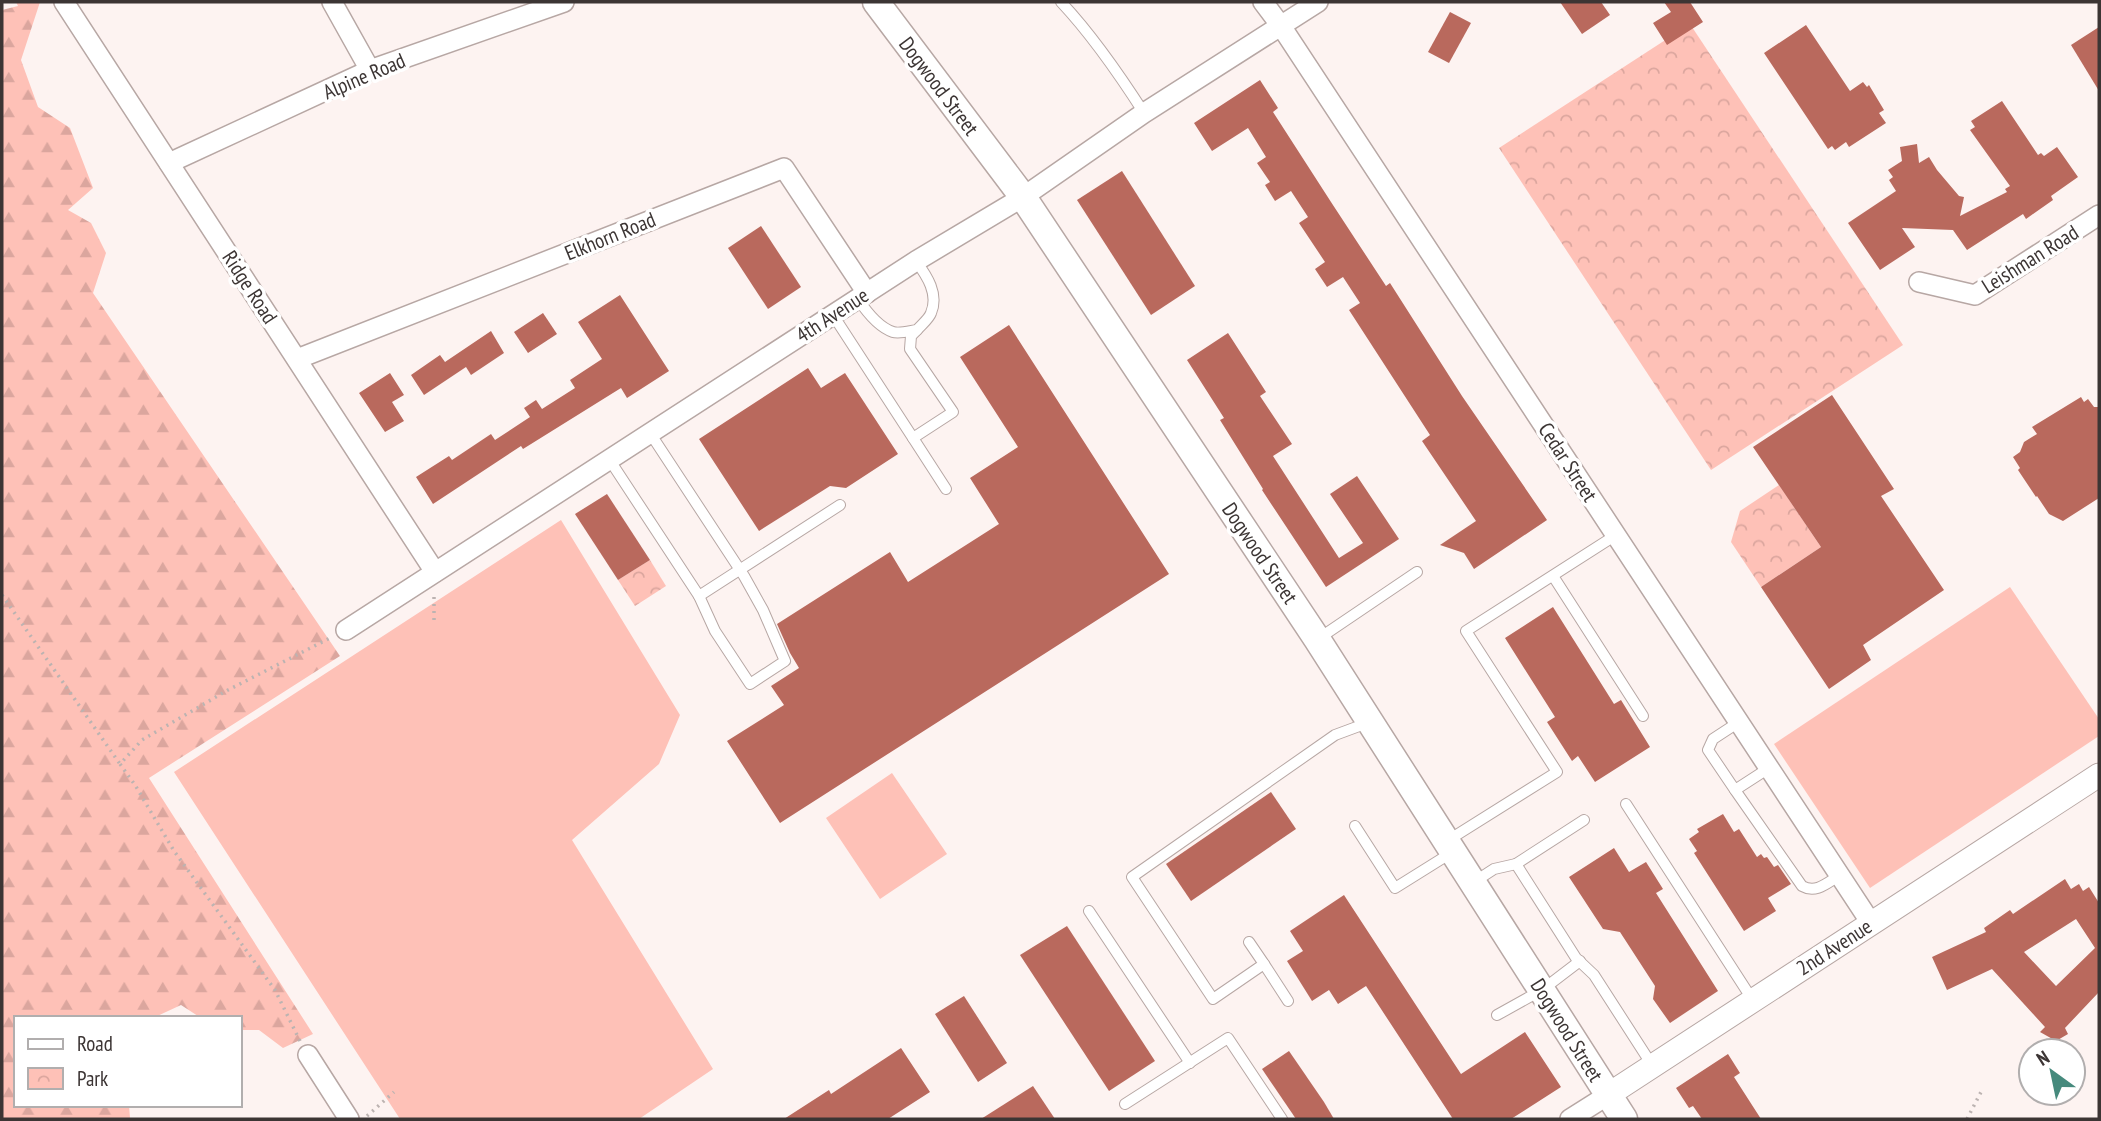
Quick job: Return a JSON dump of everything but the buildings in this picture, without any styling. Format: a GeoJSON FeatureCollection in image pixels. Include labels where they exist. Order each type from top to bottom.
{"type":"FeatureCollection","features":[{"type":"Feature","properties":{"kind":"main road","name":"Dogwood Street"},"geometry":{"type":"LineString","coordinates":[[876,2],[1023,197],[1317,639],[1624,1119]]}},
{"type":"Feature","properties":{"kind":"street","name":"Ridge Road"},"geometry":{"type":"LineString","coordinates":[[65,2],[435,572]]}},
{"type":"Feature","properties":{"kind":"street"},"geometry":{"type":"LineString","coordinates":[[332,2],[370,70]]}},
{"type":"Feature","properties":{"kind":"street","name":"Alpine Road"},"geometry":{"type":"LineString","coordinates":[[169,163],[370,70],[564,2]]}},
{"type":"Feature","properties":{"kind":"street","name":"Cedar Street"},"geometry":{"type":"LineString","coordinates":[[1263,2],[1871,923]]}},
{"type":"Feature","properties":{"kind":"street","name":"4th Avenue"},"geometry":{"type":"LineString","coordinates":[[346,630],[916,261],[1023,197],[1144,113],[1318,2]]}},
{"type":"Feature","properties":{"kind":"street","name":"Elkhorn Road"},"geometry":{"type":"LineString","coordinates":[[297,359],[784,168],[863,296]]}},
{"type":"Feature","properties":{"kind":"street","name":"Leishman Road"},"geometry":{"type":"LineString","coordinates":[[1919,282],[1975,295],[2099,215]]}},
{"type":"Feature","properties":{"kind":"street","name":"2nd Avenue"},"geometry":{"type":"LineString","coordinates":[[1570,1119],[2099,775]]}},
{"type":"Feature","properties":{"kind":"street"},"geometry":{"type":"LineString","coordinates":[[308,1055],[349,1119]]}},
{"type":"Feature","properties":{"kind":"lane"},"geometry":{"type":"LineString","coordinates":[[1061,2],[1105,55],[1144,113]]}},
{"type":"Feature","properties":{"kind":"lane"},"geometry":{"type":"LineString","coordinates":[[913,438],[953,412],[910,349],[911,336],[931,314],[934,295],[928,277],[916,261]]}},
{"type":"Feature","properties":{"kind":"lane"},"geometry":{"type":"LineString","coordinates":[[863,296],[867,312],[894,333],[917,330]]}},
{"type":"Feature","properties":{"kind":"lane"},"geometry":{"type":"LineString","coordinates":[[833,315],[946,489]]}},
{"type":"Feature","properties":{"kind":"lane"},"geometry":{"type":"LineString","coordinates":[[610,459],[699,596],[715,631],[750,684],[785,661],[763,610],[650,433]]}},
{"type":"Feature","properties":{"kind":"lane"},"geometry":{"type":"LineString","coordinates":[[699,596],[840,505]]}},
{"type":"Feature","properties":{"kind":"lane"},"geometry":{"type":"LineString","coordinates":[[1356,826],[1395,888],[1449,846],[1557,772],[1466,631],[1616,535]]}},
{"type":"Feature","properties":{"kind":"lane"},"geometry":{"type":"LineString","coordinates":[[1317,639],[1417,572]]}},
{"type":"Feature","properties":{"kind":"lane"},"geometry":{"type":"LineString","coordinates":[[1553,576],[1643,716]]}},
{"type":"Feature","properties":{"kind":"lane"},"geometry":{"type":"LineString","coordinates":[[1264,964],[1213,999],[1132,877],[1335,735],[1370,722]]}},
{"type":"Feature","properties":{"kind":"lane"},"geometry":{"type":"LineString","coordinates":[[1739,722],[1713,739],[1708,750],[1801,886],[1808,890],[1819,889],[1840,875]]}},
{"type":"Feature","properties":{"kind":"lane"},"geometry":{"type":"LineString","coordinates":[[1735,790],[1769,768]]}},
{"type":"Feature","properties":{"kind":"lane"},"geometry":{"type":"LineString","coordinates":[[1626,804],[1752,999]]}},
{"type":"Feature","properties":{"kind":"lane"},"geometry":{"type":"LineString","coordinates":[[1474,883],[1494,869],[1516,864],[1584,820]]}},
{"type":"Feature","properties":{"kind":"lane"},"geometry":{"type":"LineString","coordinates":[[1516,864],[1580,961],[1594,975],[1652,1066]]}},
{"type":"Feature","properties":{"kind":"lane"},"geometry":{"type":"LineString","coordinates":[[1089,911],[1189,1063]]}},
{"type":"Feature","properties":{"kind":"lane"},"geometry":{"type":"LineString","coordinates":[[1249,942],[1288,1001]]}},
{"type":"Feature","properties":{"kind":"lane"},"geometry":{"type":"LineString","coordinates":[[1497,1015],[1542,990],[1580,961]]}},
{"type":"Feature","properties":{"kind":"lane"},"geometry":{"type":"LineString","coordinates":[[1125,1104],[1228,1038],[1282,1119]]}},
{"type":"Feature","properties":{"kind":"path"},"geometry":{"type":"LineString","coordinates":[[2,595],[135,785],[174,851],[275,990],[308,1055]]}},
{"type":"Feature","properties":{"kind":"path"},"geometry":{"type":"LineString","coordinates":[[120,764],[142,740],[228,690],[346,630]]}},
{"type":"Feature","properties":{"kind":"path"},"geometry":{"type":"LineString","coordinates":[[1967,1119],[1981,1091]]}},
{"type":"Feature","properties":{"kind":"path"},"geometry":{"type":"LineString","coordinates":[[363,1119],[394,1092]]}},
{"type":"Feature","properties":{"kind":"green space"},"geometry":{"type":"Polygon","coordinates":[[[16,2],[40,2],[21,60],[38,107],[70,128],[93,188],[68,210],[91,223],[106,253],[93,293],[340,656],[149,778],[313,1034],[283,1048],[259,1030],[242,1030],[242,1016],[198,1016],[181,1005],[157,1016],[14,1016],[14,1107],[129,1107],[130,1118],[133,1119],[2,1119],[2,10],[18,6],[16,2]]]}},
{"type":"Feature","properties":{"kind":"green space"},"geometry":{"type":"Polygon","coordinates":[[[1690,24],[1903,345],[1711,470],[1499,148],[1690,24]]]}},
{"type":"Feature","properties":{"kind":"green space"},"geometry":{"type":"Polygon","coordinates":[[[1779,485],[1821,547],[1761,587],[1731,542],[1740,511],[1779,485]]]}},
{"type":"Feature","properties":{"kind":"green space"},"geometry":{"type":"Polygon","coordinates":[[[561,520],[680,715],[659,764],[572,840],[713,1069],[639,1119],[400,1119],[174,772],[561,520]]]}},
{"type":"Feature","properties":{"kind":"green space"},"geometry":{"type":"Polygon","coordinates":[[[650,560],[666,586],[635,606],[618,580],[650,560]]]}},
{"type":"Feature","properties":{"kind":"green space"},"geometry":{"type":"Polygon","coordinates":[[[2010,587],[2099,719],[2099,736],[1870,888],[1774,744],[2010,587]]]}},
{"type":"Feature","properties":{"kind":"green space"},"geometry":{"type":"Polygon","coordinates":[[[892,773],[947,854],[880,899],[826,818],[892,773]]]}}]}
